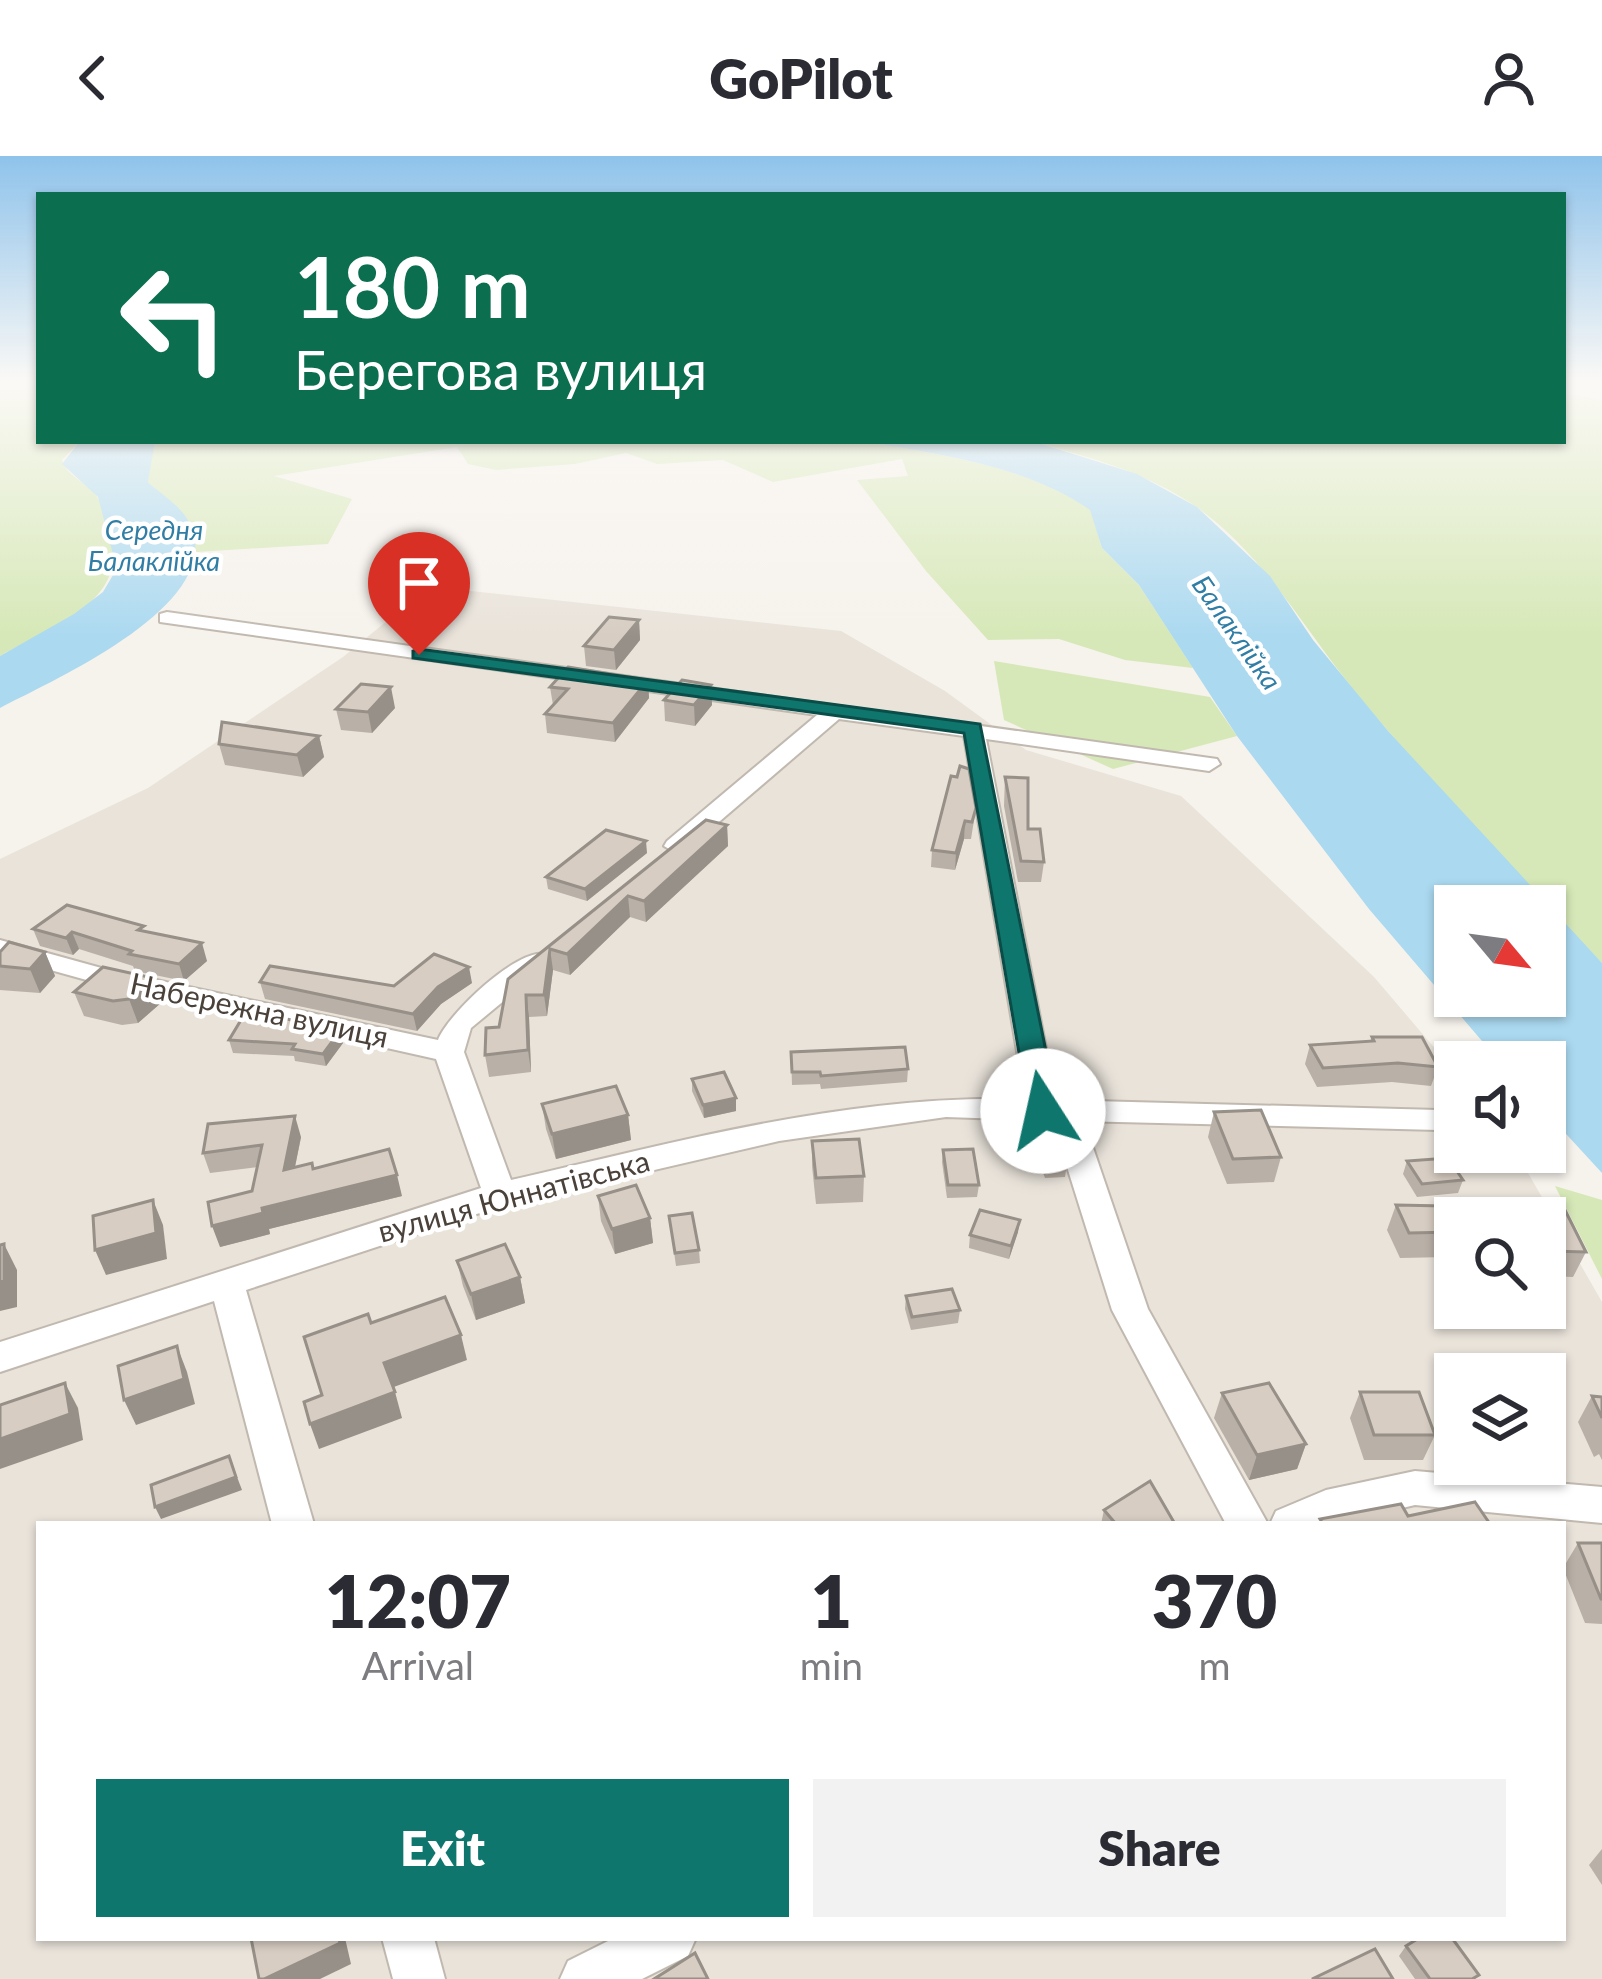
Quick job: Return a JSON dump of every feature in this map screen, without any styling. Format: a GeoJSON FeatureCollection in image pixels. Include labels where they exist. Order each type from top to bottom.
{"type":"FeatureCollection","features":[{"type":"Feature","properties":{"kind":"street"},"geometry":{"type":"LineString","coordinates":[[167,618],[1209,764]]}},
{"type":"Feature","properties":{"kind":"street"},"geometry":{"type":"LineString","coordinates":[[661,859],[834,712]]}},
{"type":"Feature","properties":{"kind":"street"},"geometry":{"type":"LineString","coordinates":[[973,728],[1043,1111],[1072,1133],[1130,1310],[1245,1521]]}},
{"type":"Feature","properties":{"kind":"street"},"geometry":{"type":"LineString","coordinates":[[500,1195],[449,1052],[458,1024],[558,942]]}},
{"type":"Feature","properties":{"kind":"street","name":"Набережна вулиця"},"geometry":{"type":"LineString","coordinates":[[0,948],[101,976],[449,1052]]}},
{"type":"Feature","properties":{"kind":"street","name":"вулиця Юннатівська"},"geometry":{"type":"LineString","coordinates":[[0,1357],[500,1195],[779,1130],[946,1107],[1434,1120]]}},
{"type":"Feature","properties":{"kind":"street"},"geometry":{"type":"LineString","coordinates":[[226,1280],[292,1521]]}},
{"type":"Feature","properties":{"kind":"street"},"geometry":{"type":"LineString","coordinates":[[1298,1521],[1326,1508],[1414,1488],[1602,1505]]}},
{"type":"Feature","properties":{"kind":"street"},"geometry":{"type":"LineString","coordinates":[[409,1941],[419,1979]]}},
{"type":"Feature","properties":{"kind":"street"},"geometry":{"type":"LineString","coordinates":[[586,1979],[664,1941]]}},
{"type":"Feature","properties":{"kind":"shaded area"},"geometry":{"type":"Polygon","coordinates":[[[421,575],[443,588],[841,631],[945,691],[1026,750],[1181,796],[1374,977],[1434,1047],[1434,1173],[1528,1173],[1542,1197],[1434,1197],[1434,1329],[1566,1329],[1566,1239],[1602,1302],[1602,1979],[0,1979],[0,859],[148,788],[343,657],[399,611],[421,575]]]}},
{"type":"Feature","properties":{"kind":"green space"},"geometry":{"type":"Polygon","coordinates":[[[0,467],[67,467],[99,500],[111,533],[113,560],[107,581],[74,615],[0,656],[0,467]]]}},
{"type":"Feature","properties":{"kind":"green space"},"geometry":{"type":"Polygon","coordinates":[[[130,467],[330,467],[274,476],[352,499],[328,544],[196,552],[190,523],[130,467]]]}},
{"type":"Feature","properties":{"kind":"green space"},"geometry":{"type":"Polygon","coordinates":[[[739,467],[857,467],[773,482],[739,467]]]}},
{"type":"Feature","properties":{"kind":"green space"},"geometry":{"type":"Polygon","coordinates":[[[905,467],[992,467],[1039,482],[1091,510],[1102,548],[1139,585],[1193,668],[1125,660],[1059,639],[988,640],[926,571],[857,480],[908,476],[905,467]]]}},
{"type":"Feature","properties":{"kind":"green space"},"geometry":{"type":"Polygon","coordinates":[[[1115,467],[1602,467],[1602,963],[1566,925],[1566,885],[1528,885],[1357,694],[1244,548],[1179,496],[1115,467]]]}},
{"type":"Feature","properties":{"kind":"green space"},"geometry":{"type":"Polygon","coordinates":[[[994,661],[1210,697],[1237,736],[1113,769],[1004,720],[994,661]]]}},
{"type":"Feature","properties":{"kind":"green space"},"geometry":{"type":"Polygon","coordinates":[[[1555,1186],[1602,1200],[1602,1279],[1566,1208],[1566,1197],[1561,1197],[1555,1186]]]}},
{"type":"Feature","properties":{"kind":"water","name":"Середня Балаклійка"},"geometry":{"type":"Polygon","coordinates":[[[65,467],[134,467],[175,504],[190,524],[195,554],[184,583],[161,610],[129,635],[0,708],[0,656],[74,614],[103,592],[113,575],[114,558],[98,497],[65,467]]]}},
{"type":"Feature","properties":{"kind":"water"},"geometry":{"type":"Polygon","coordinates":[[[991,467],[1115,467],[1197,507],[1270,576],[1313,640],[1388,731],[1530,885],[1434,885],[1434,985],[1369,909],[1237,736],[1139,585],[1102,548],[1090,510],[1038,482],[991,467]]]}},
{"type":"Feature","properties":{"kind":"water"},"geometry":{"type":"Polygon","coordinates":[[[1566,924],[1602,963],[1602,1173],[1566,1134],[1566,1041],[1482,1041],[1461,1017],[1566,1017],[1566,924]]]}},
{"type":"Feature","properties":{"kind":"building"},"geometry":{"type":"Polygon","coordinates":[[[609,617],[639,620],[614,650],[584,646],[609,617]]]}},
{"type":"Feature","properties":{"kind":"building"},"geometry":{"type":"Polygon","coordinates":[[[568,667],[648,680],[613,723],[545,714],[568,689],[550,687],[568,667]]]}},
{"type":"Feature","properties":{"kind":"building"},"geometry":{"type":"Polygon","coordinates":[[[682,680],[711,685],[694,705],[664,700],[682,680]]]}},
{"type":"Feature","properties":{"kind":"building"},"geometry":{"type":"Polygon","coordinates":[[[361,684],[391,687],[368,712],[336,709],[361,684]]]}},
{"type":"Feature","properties":{"kind":"building"},"geometry":{"type":"Polygon","coordinates":[[[222,722],[319,736],[297,755],[219,744],[222,722]]]}},
{"type":"Feature","properties":{"kind":"building"},"geometry":{"type":"Polygon","coordinates":[[[960,766],[969,769],[976,808],[972,822],[965,821],[956,853],[932,850],[951,776],[957,777],[960,766]]]}},
{"type":"Feature","properties":{"kind":"building"},"geometry":{"type":"Polygon","coordinates":[[[1005,777],[1028,778],[1028,829],[1040,829],[1044,862],[1021,861],[1005,777]]]}},
{"type":"Feature","properties":{"kind":"building"},"geometry":{"type":"Polygon","coordinates":[[[706,820],[727,825],[644,901],[628,896],[567,954],[550,949],[544,995],[526,995],[528,1050],[485,1055],[486,1028],[499,1027],[508,979],[706,820]]]}},
{"type":"Feature","properties":{"kind":"building"},"geometry":{"type":"Polygon","coordinates":[[[606,830],[646,841],[585,889],[546,877],[606,830]]]}},
{"type":"Feature","properties":{"kind":"building"},"geometry":{"type":"Polygon","coordinates":[[[67,905],[144,926],[138,930],[202,943],[179,964],[129,954],[132,951],[72,932],[66,938],[33,929],[67,905]]]}},
{"type":"Feature","properties":{"kind":"building"},"geometry":{"type":"Polygon","coordinates":[[[9,942],[45,952],[30,969],[0,966],[0,952],[9,942]]]}},
{"type":"Feature","properties":{"kind":"building"},"geometry":{"type":"Polygon","coordinates":[[[434,954],[469,967],[438,987],[413,1014],[260,982],[270,966],[394,986],[434,954]]]}},
{"type":"Feature","properties":{"kind":"building"},"geometry":{"type":"Polygon","coordinates":[[[103,967],[153,978],[129,999],[113,1001],[74,992],[103,967]]]}},
{"type":"Feature","properties":{"kind":"building"},"geometry":{"type":"Polygon","coordinates":[[[247,1010],[340,1031],[323,1054],[292,1049],[295,1044],[229,1040],[247,1010]]]}},
{"type":"Feature","properties":{"kind":"building"},"geometry":{"type":"Polygon","coordinates":[[[1372,1037],[1422,1037],[1434,1067],[1398,1063],[1323,1068],[1310,1045],[1374,1041],[1372,1037]]]}},
{"type":"Feature","properties":{"kind":"building"},"geometry":{"type":"Polygon","coordinates":[[[905,1047],[908,1069],[821,1076],[820,1072],[792,1072],[791,1052],[905,1047]]]}},
{"type":"Feature","properties":{"kind":"building"},"geometry":{"type":"Polygon","coordinates":[[[724,1072],[736,1098],[703,1105],[692,1079],[724,1072]]]}},
{"type":"Feature","properties":{"kind":"building"},"geometry":{"type":"Polygon","coordinates":[[[616,1086],[628,1115],[552,1134],[542,1104],[616,1086]]]}},
{"type":"Feature","properties":{"kind":"building"},"geometry":{"type":"Polygon","coordinates":[[[1261,1110],[1281,1157],[1233,1159],[1214,1112],[1261,1110]]]}},
{"type":"Feature","properties":{"kind":"building"},"geometry":{"type":"Polygon","coordinates":[[[295,1116],[284,1170],[312,1163],[313,1169],[389,1149],[397,1175],[262,1208],[263,1213],[212,1226],[208,1202],[252,1191],[262,1145],[203,1153],[208,1124],[295,1116]]]}},
{"type":"Feature","properties":{"kind":"building"},"geometry":{"type":"Polygon","coordinates":[[[1058,1136],[1067,1164],[1047,1166],[1037,1138],[1058,1136]]]}},
{"type":"Feature","properties":{"kind":"building"},"geometry":{"type":"Polygon","coordinates":[[[859,1139],[864,1176],[816,1178],[812,1141],[859,1139]]]}},
{"type":"Feature","properties":{"kind":"building"},"geometry":{"type":"Polygon","coordinates":[[[973,1149],[979,1185],[948,1185],[943,1150],[973,1149]]]}},
{"type":"Feature","properties":{"kind":"building"},"geometry":{"type":"Polygon","coordinates":[[[1434,1159],[1434,1173],[1458,1173],[1463,1180],[1422,1184],[1407,1161],[1434,1159]]]}},
{"type":"Feature","properties":{"kind":"building"},"geometry":{"type":"Polygon","coordinates":[[[636,1185],[650,1218],[612,1229],[598,1196],[636,1185]]]}},
{"type":"Feature","properties":{"kind":"building"},"geometry":{"type":"Polygon","coordinates":[[[153,1200],[156,1233],[95,1250],[93,1216],[153,1200]]]}},
{"type":"Feature","properties":{"kind":"building"},"geometry":{"type":"Polygon","coordinates":[[[1396,1205],[1434,1206],[1434,1232],[1409,1233],[1396,1205]]]}},
{"type":"Feature","properties":{"kind":"building"},"geometry":{"type":"Polygon","coordinates":[[[980,1210],[1020,1220],[1011,1246],[970,1235],[980,1210]]]}},
{"type":"Feature","properties":{"kind":"building"},"geometry":{"type":"Polygon","coordinates":[[[1566,1212],[1586,1252],[1566,1251],[1566,1212]]]}},
{"type":"Feature","properties":{"kind":"building"},"geometry":{"type":"Polygon","coordinates":[[[692,1213],[699,1250],[675,1253],[669,1216],[692,1213]]]}},
{"type":"Feature","properties":{"kind":"building"},"geometry":{"type":"Polygon","coordinates":[[[4,1244],[4,1281],[0,1282],[0,1245],[4,1244]]]}},
{"type":"Feature","properties":{"kind":"building"},"geometry":{"type":"Polygon","coordinates":[[[505,1244],[520,1277],[471,1294],[457,1261],[505,1244]]]}},
{"type":"Feature","properties":{"kind":"building"},"geometry":{"type":"Polygon","coordinates":[[[952,1289],[960,1310],[912,1317],[906,1296],[952,1289]]]}},
{"type":"Feature","properties":{"kind":"building"},"geometry":{"type":"Polygon","coordinates":[[[445,1297],[461,1335],[384,1363],[395,1392],[310,1424],[304,1402],[322,1395],[304,1337],[368,1314],[371,1323],[445,1297]]]}},
{"type":"Feature","properties":{"kind":"building"},"geometry":{"type":"Polygon","coordinates":[[[177,1346],[184,1379],[124,1400],[118,1366],[177,1346]]]}},
{"type":"Feature","properties":{"kind":"building"},"geometry":{"type":"Polygon","coordinates":[[[65,1383],[70,1414],[0,1439],[0,1405],[65,1383]]]}},
{"type":"Feature","properties":{"kind":"building"},"geometry":{"type":"Polygon","coordinates":[[[1269,1383],[1306,1444],[1257,1455],[1222,1393],[1269,1383]]]}},
{"type":"Feature","properties":{"kind":"building"},"geometry":{"type":"Polygon","coordinates":[[[1360,1392],[1419,1392],[1434,1435],[1374,1435],[1360,1392]]]}},
{"type":"Feature","properties":{"kind":"building"},"geometry":{"type":"Polygon","coordinates":[[[1592,1396],[1602,1397],[1602,1418],[1592,1396]]]}},
{"type":"Feature","properties":{"kind":"building"},"geometry":{"type":"Polygon","coordinates":[[[229,1456],[236,1477],[155,1507],[151,1485],[229,1456]]]}},
{"type":"Feature","properties":{"kind":"building"},"geometry":{"type":"Polygon","coordinates":[[[1150,1481],[1173,1521],[1113,1521],[1104,1510],[1150,1481]]]}},
{"type":"Feature","properties":{"kind":"building"},"geometry":{"type":"Polygon","coordinates":[[[1475,1502],[1488,1521],[1320,1519],[1401,1504],[1408,1516],[1475,1502]]]}},
{"type":"Feature","properties":{"kind":"building"},"geometry":{"type":"Polygon","coordinates":[[[1578,1543],[1602,1543],[1602,1599],[1601,1599],[1578,1543]]]}},
{"type":"Feature","properties":{"kind":"building"},"geometry":{"type":"Polygon","coordinates":[[[252,1941],[340,1941],[264,1979],[259,1979],[252,1941]]]}},
{"type":"Feature","properties":{"kind":"building"},"geometry":{"type":"Polygon","coordinates":[[[1414,1941],[1454,1941],[1479,1975],[1430,1979],[1406,1946],[1414,1941]]]}},
{"type":"Feature","properties":{"kind":"building"},"geometry":{"type":"Polygon","coordinates":[[[1375,1949],[1393,1979],[1312,1979],[1375,1949]]]}},
{"type":"Feature","properties":{"kind":"building"},"geometry":{"type":"Polygon","coordinates":[[[695,1953],[708,1979],[654,1979],[695,1953]]]}},
{"type":"Feature","properties":{"kind":"waterway","name":"Балаклійка"},"geometry":{"type":"LineString","coordinates":[[137,467],[130,499],[144,543]]}},
{"type":"Feature","properties":{"kind":"route"},"geometry":{"type":"LineString","coordinates":[[419,655],[973,728],[1043,1111]]}}]}
